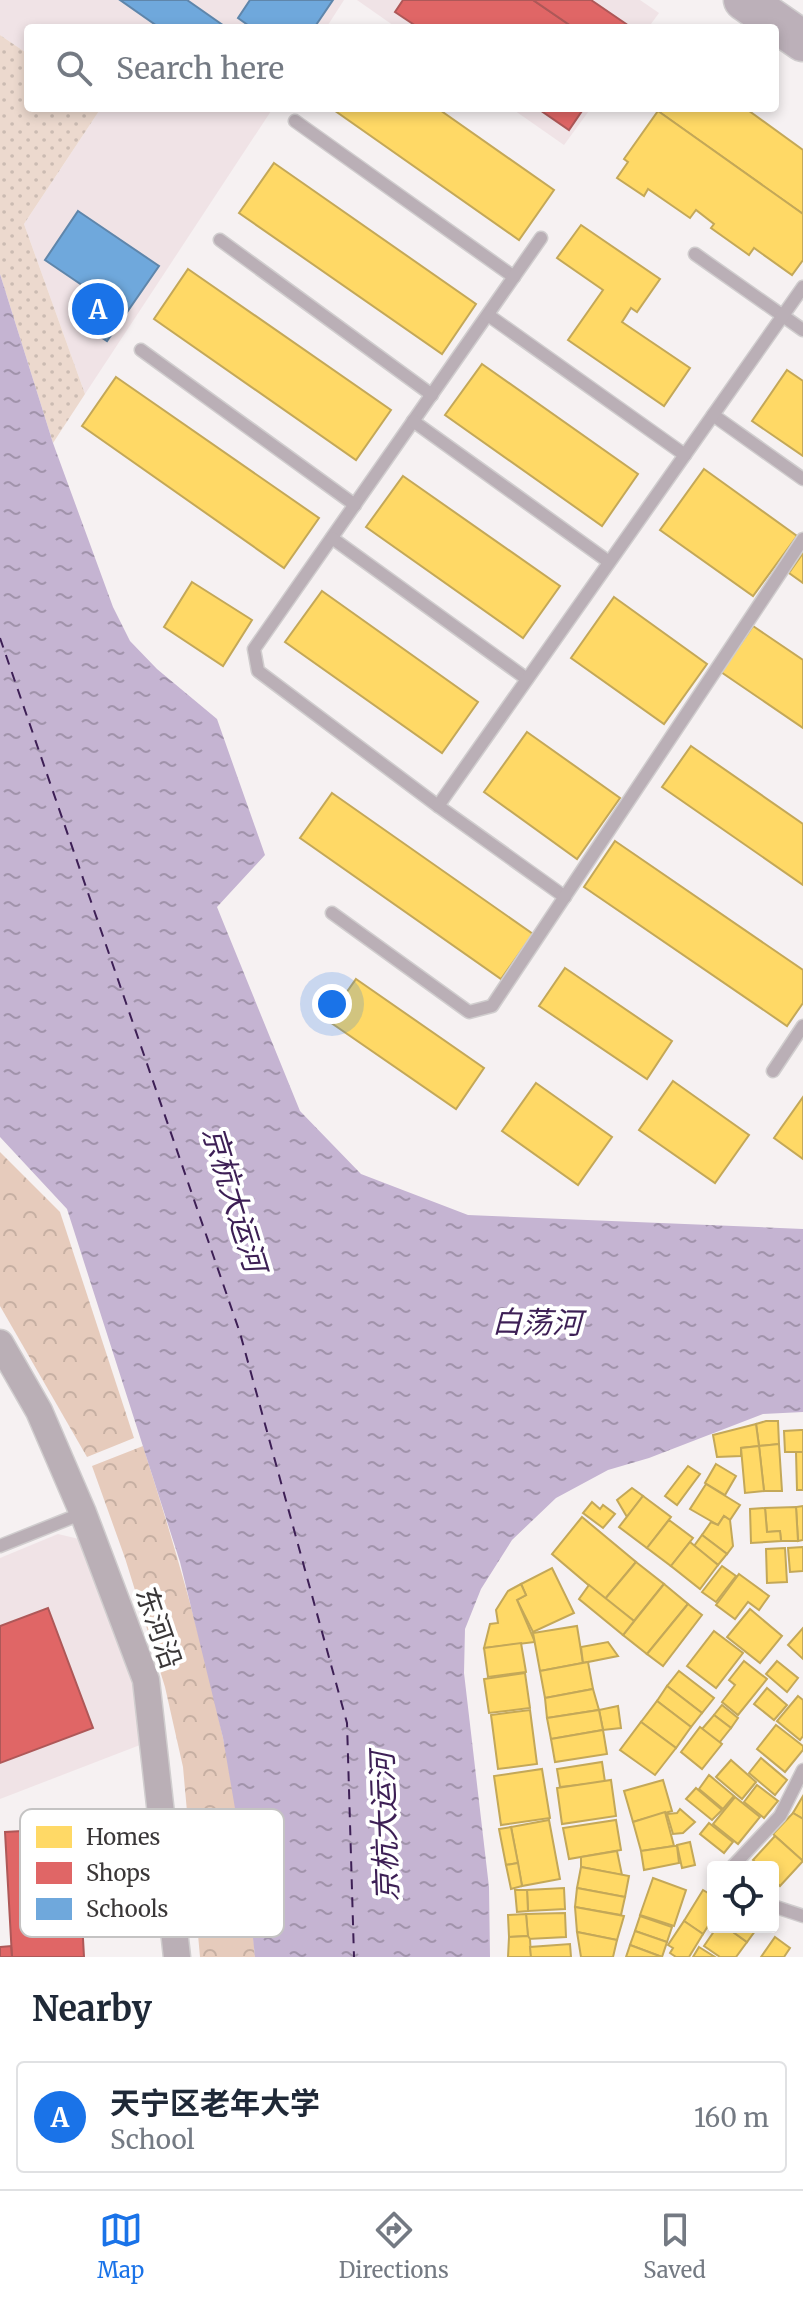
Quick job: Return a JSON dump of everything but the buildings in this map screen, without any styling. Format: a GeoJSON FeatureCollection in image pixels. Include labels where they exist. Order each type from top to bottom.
{"type":"FeatureCollection","features":[{"type":"Feature","properties":{"kind":"main road"},"geometry":{"type":"LineString","coordinates":[[744,0],[779,24]]}},
{"type":"Feature","properties":{"kind":"main road"},"geometry":{"type":"LineString","coordinates":[[779,24],[803,41]]}},
{"type":"Feature","properties":{"kind":"street","name":"东河沿"},"geometry":{"type":"LineString","coordinates":[[0,1343],[39,1411],[83,1513],[146,1680],[160,1809]]}},
{"type":"Feature","properties":{"kind":"street","name":"东河沿"},"geometry":{"type":"LineString","coordinates":[[175,1937],[177,1957]]}},
{"type":"Feature","properties":{"kind":"lane"},"geometry":{"type":"LineString","coordinates":[[295,121],[514,277]]}},
{"type":"Feature","properties":{"kind":"lane"},"geometry":{"type":"LineString","coordinates":[[541,238],[254,649],[258,671],[565,897]]}},
{"type":"Feature","properties":{"kind":"lane"},"geometry":{"type":"LineString","coordinates":[[220,240],[432,395]]}},
{"type":"Feature","properties":{"kind":"lane"},"geometry":{"type":"LineString","coordinates":[[695,254],[803,330]]}},
{"type":"Feature","properties":{"kind":"lane"},"geometry":{"type":"LineString","coordinates":[[438,806],[803,287]]}},
{"type":"Feature","properties":{"kind":"lane"},"geometry":{"type":"LineString","coordinates":[[488,315],[685,455]]}},
{"type":"Feature","properties":{"kind":"lane"},"geometry":{"type":"LineString","coordinates":[[141,350],[355,505]]}},
{"type":"Feature","properties":{"kind":"lane"},"geometry":{"type":"LineString","coordinates":[[713,415],[803,479]]}},
{"type":"Feature","properties":{"kind":"lane"},"geometry":{"type":"LineString","coordinates":[[413,421],[609,562]]}},
{"type":"Feature","properties":{"kind":"lane"},"geometry":{"type":"LineString","coordinates":[[332,538],[527,679]]}},
{"type":"Feature","properties":{"kind":"lane"},"geometry":{"type":"LineString","coordinates":[[332,913],[469,1012],[492,1006],[803,539]]}},
{"type":"Feature","properties":{"kind":"lane"},"geometry":{"type":"LineString","coordinates":[[773,1071],[803,1026]]}},
{"type":"Feature","properties":{"kind":"lane"},"geometry":{"type":"LineString","coordinates":[[0,1546],[83,1513]]}},
{"type":"Feature","properties":{"kind":"lane"},"geometry":{"type":"LineString","coordinates":[[738,1861],[780,1816],[803,1770]]}},
{"type":"Feature","properties":{"kind":"lane"},"geometry":{"type":"LineString","coordinates":[[779,1908],[803,1916]]}},
{"type":"Feature","properties":{"kind":"shaded area"},"geometry":{"type":"Polygon","coordinates":[[[0,0],[344,0],[329,24],[24,24],[24,51],[0,35],[0,0]]]}},
{"type":"Feature","properties":{"kind":"shaded area"},"geometry":{"type":"Polygon","coordinates":[[[357,0],[640,0],[659,13],[651,24],[391,24],[357,0]]]}},
{"type":"Feature","properties":{"kind":"shaded area"},"geometry":{"type":"Polygon","coordinates":[[[0,35],[24,51],[24,112],[98,112],[24,224],[85,394],[53,443],[0,274],[0,35]]]}},
{"type":"Feature","properties":{"kind":"shaded area"},"geometry":{"type":"Polygon","coordinates":[[[98,112],[270,112],[85,394],[24,224],[98,112]]]}},
{"type":"Feature","properties":{"kind":"shaded area"},"geometry":{"type":"Polygon","coordinates":[[[517,112],[588,112],[564,145],[517,112]]]}},
{"type":"Feature","properties":{"kind":"shaded area"},"geometry":{"type":"Polygon","coordinates":[[[58,1534],[79,1539],[132,1676],[140,1745],[0,1799],[0,1558],[58,1534]]]}},
{"type":"Feature","properties":{"kind":"green space"},"geometry":{"type":"Polygon","coordinates":[[[0,1152],[60,1212],[134,1438],[87,1457],[0,1306],[0,1152]]]}},
{"type":"Feature","properties":{"kind":"green space"},"geometry":{"type":"Polygon","coordinates":[[[143,1446],[199,1635],[237,1809],[187,1809],[183,1767],[165,1687],[125,1558],[92,1466],[143,1446]]]}},
{"type":"Feature","properties":{"kind":"green space"},"geometry":{"type":"Polygon","coordinates":[[[198,1937],[253,1937],[255,1957],[200,1957],[198,1937]]]}},
{"type":"Feature","properties":{"kind":"water"},"geometry":{"type":"Polygon","coordinates":[[[0,274],[53,443],[113,607],[130,641],[157,669],[217,719],[265,855],[217,907],[300,1111],[361,1174],[468,1215],[803,1229],[803,1412],[763,1414],[649,1458],[608,1470],[556,1498],[512,1540],[481,1589],[465,1629],[464,1673],[489,1887],[490,1957],[255,1957],[253,1937],[284,1937],[284,1809],[235,1809],[223,1738],[180,1562],[67,1209],[0,1137],[0,274]]]}},
{"type":"Feature","properties":{"kind":"ferry route"},"geometry":{"type":"LineString","coordinates":[[0,638],[240,1333],[347,1723],[354,1957]]}},
{"type":"Feature","properties":{"kind":"place","name":"天宁区老年大学"},"geometry":{"type":"Point","coordinates":[98,309]}},
{"type":"Feature","properties":{"kind":"water label","name":"京杭大运河"},"geometry":{"type":"Point","coordinates":[234,1199]}},
{"type":"Feature","properties":{"kind":"water label","name":"白荡河"},"geometry":{"type":"Point","coordinates":[537,1323]}},
{"type":"Feature","properties":{"kind":"water label","name":"京杭大运河"},"geometry":{"type":"Point","coordinates":[385,1827]}}]}
